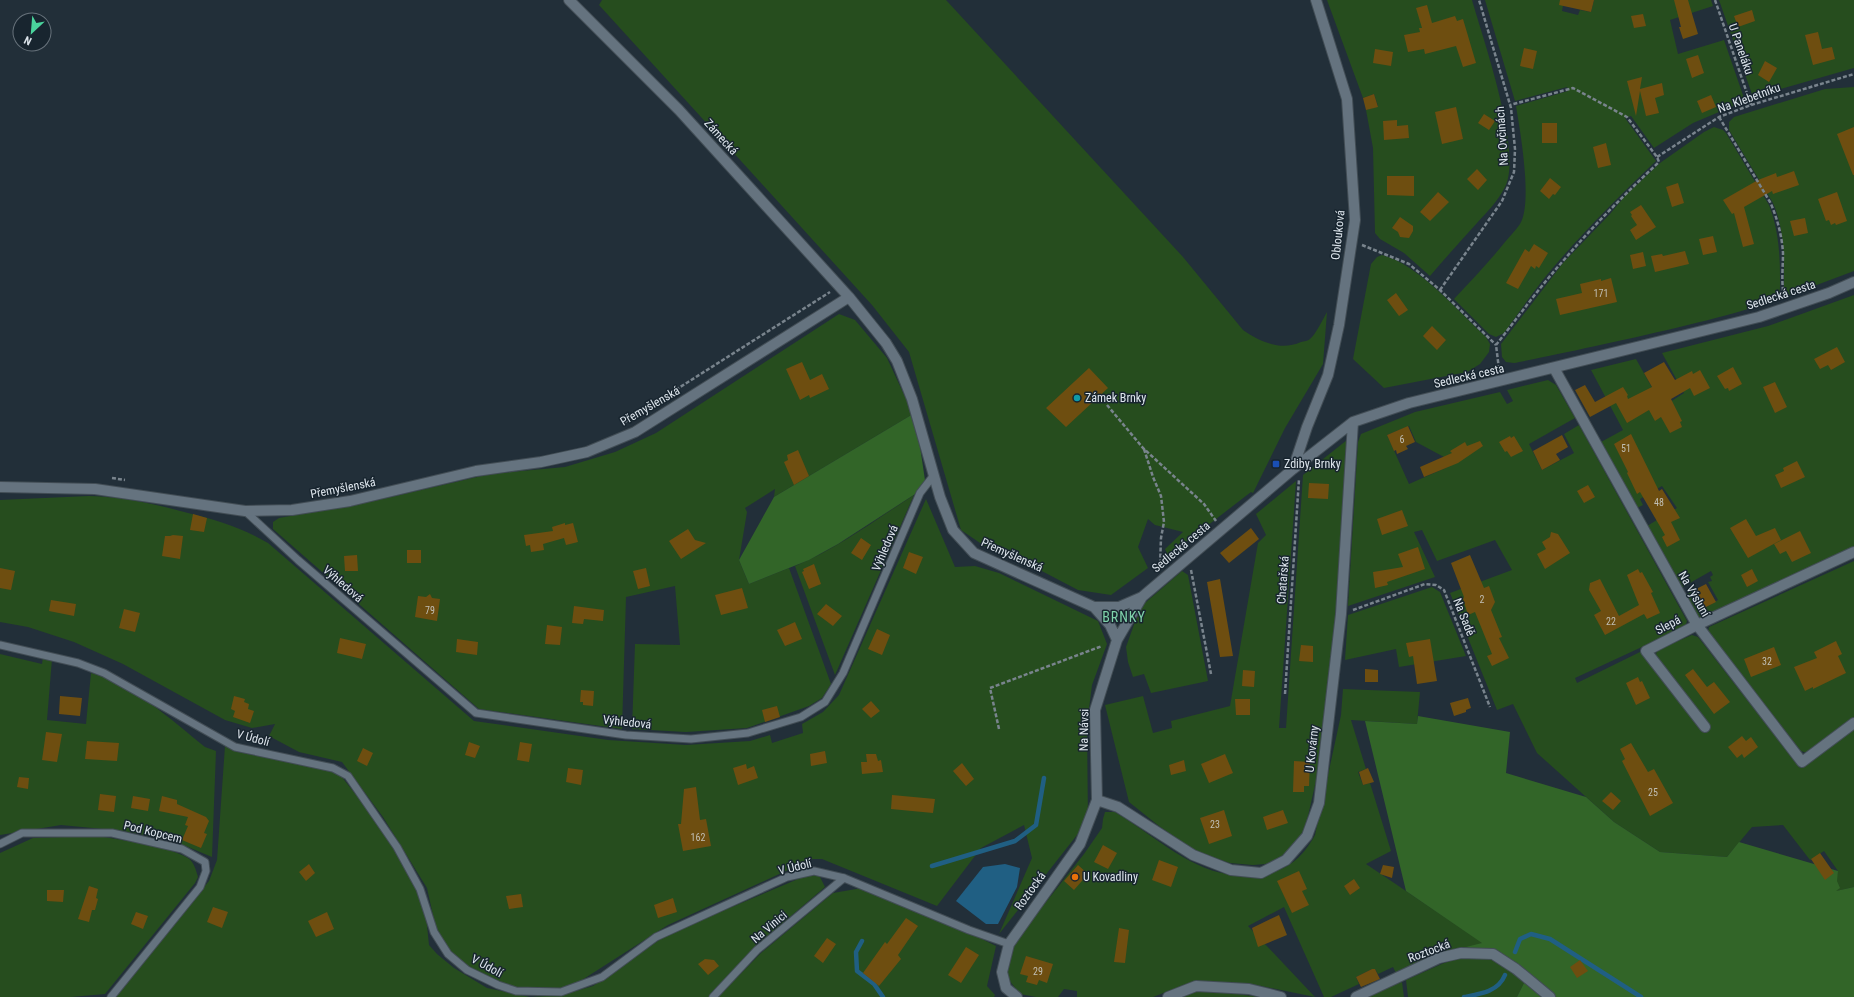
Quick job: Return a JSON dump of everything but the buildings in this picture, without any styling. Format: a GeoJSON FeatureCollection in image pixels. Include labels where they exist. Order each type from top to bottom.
{"type":"FeatureCollection","features":[{"type":"Feature","properties":{"kind":"street","name":"Zámecká"},"geometry":{"type":"LineString","coordinates":[[569,0],[679,110],[849,297]]}},
{"type":"Feature","properties":{"kind":"street","name":"Oblouková"},"geometry":{"type":"LineString","coordinates":[[1293,469],[1306,427],[1328,375],[1339,325],[1355,220],[1347,99],[1316,0]]}},
{"type":"Feature","properties":{"kind":"street","name":"Sedlecká cesta"},"geometry":{"type":"LineString","coordinates":[[1142,597],[1293,469],[1353,422],[1409,403],[1500,382],[1759,317],[1787,308],[1854,282]]}},
{"type":"Feature","properties":{"kind":"street","name":"Přemyšlenská"},"geometry":{"type":"LineString","coordinates":[[0,487],[95,489],[245,511],[292,510],[350,501],[476,471],[541,462],[587,452],[635,432],[849,297],[886,343],[897,361],[912,399],[934,475],[953,530],[974,553],[1094,607]]}},
{"type":"Feature","properties":{"kind":"street","name":"Na Výsluní"},"geometry":{"type":"LineString","coordinates":[[1554,368],[1696,625],[1802,762],[1854,724]]}},
{"type":"Feature","properties":{"kind":"street","name":"U Kovárny"},"geometry":{"type":"LineString","coordinates":[[1097,800],[1118,807],[1192,856],[1231,870],[1261,873],[1286,860],[1307,836],[1320,803],[1341,614],[1353,422]]}},
{"type":"Feature","properties":{"kind":"street","name":"Slepá"},"geometry":{"type":"LineString","coordinates":[[1705,727],[1646,652],[1696,625],[1854,552]]}},
{"type":"Feature","properties":{"kind":"street"},"geometry":{"type":"LineString","coordinates":[[1094,607],[1119,607],[1142,597]]}},
{"type":"Feature","properties":{"kind":"street","name":"Na Návsi"},"geometry":{"type":"LineString","coordinates":[[1097,800],[1095,710],[1117,640],[1142,597]]}},
{"type":"Feature","properties":{"kind":"street"},"geometry":{"type":"LineString","coordinates":[[1094,607],[1110,625],[1117,640]]}},
{"type":"Feature","properties":{"kind":"street","name":"Roztocká"},"geometry":{"type":"LineString","coordinates":[[1016,997],[1006,988],[1002,972],[1009,944],[1080,844],[1097,800]]}},
{"type":"Feature","properties":{"kind":"street","name":"Roztocká"},"geometry":{"type":"LineString","coordinates":[[1356,997],[1439,958],[1461,952],[1493,954],[1516,969],[1550,997]]}},
{"type":"Feature","properties":{"kind":"street"},"geometry":{"type":"LineString","coordinates":[[1168,997],[1196,986],[1249,989],[1281,997]]}},
{"type":"Feature","properties":{"kind":"lane","name":"Výhledová"},"geometry":{"type":"LineString","coordinates":[[245,511],[298,560],[476,712],[626,735],[691,739],[748,734],[801,717],[825,702],[844,673],[920,493],[934,475]]}},
{"type":"Feature","properties":{"kind":"lane","name":"V Údolí"},"geometry":{"type":"LineString","coordinates":[[0,645],[78,663],[104,672],[235,747],[333,768],[348,776],[397,846],[420,889],[434,932],[448,954],[467,970],[498,985],[516,991],[561,992],[602,977],[656,937],[787,877],[814,871],[844,878],[969,930],[1009,944]]}},
{"type":"Feature","properties":{"kind":"lane","name":"Pod Kopcem"},"geometry":{"type":"LineString","coordinates":[[0,844],[22,833],[112,833],[182,849],[205,862],[206,872],[200,887],[111,997]]}},
{"type":"Feature","properties":{"kind":"lane","name":"Na Vinici"},"geometry":{"type":"LineString","coordinates":[[713,997],[757,950],[844,878]]}},
{"type":"Feature","properties":{"kind":"path","name":"Na Ovčinách"},"geometry":{"type":"LineString","coordinates":[[1440,290],[1460,259],[1502,201],[1514,172],[1515,149],[1510,105],[1479,0]]}},
{"type":"Feature","properties":{"kind":"path","name":"U Paneláku"},"geometry":{"type":"LineString","coordinates":[[1715,0],[1751,105]]}},
{"type":"Feature","properties":{"kind":"path","name":"Na Klebetníku"},"geometry":{"type":"LineString","coordinates":[[1657,157],[1719,117],[1751,105],[1854,74]]}},
{"type":"Feature","properties":{"kind":"path"},"geometry":{"type":"LineString","coordinates":[[1496,345],[1562,261],[1609,210],[1659,162],[1657,157],[1627,117],[1573,88],[1510,105]]}},
{"type":"Feature","properties":{"kind":"path"},"geometry":{"type":"LineString","coordinates":[[1719,117],[1770,202],[1776,216],[1782,251],[1782,289],[1787,308]]}},
{"type":"Feature","properties":{"kind":"path"},"geometry":{"type":"LineString","coordinates":[[1352,241],[1409,264],[1440,290],[1496,345],[1500,382]]}},
{"type":"Feature","properties":{"kind":"path"},"geometry":{"type":"LineString","coordinates":[[623,423],[839,286]]}},
{"type":"Feature","properties":{"kind":"path"},"geometry":{"type":"LineString","coordinates":[[1107,405],[1143,448],[1204,504],[1222,529]]}},
{"type":"Feature","properties":{"kind":"path"},"geometry":{"type":"LineString","coordinates":[[1143,448],[1161,496],[1164,522],[1159,583]]}},
{"type":"Feature","properties":{"kind":"path","name":"Chatařská"},"geometry":{"type":"LineString","coordinates":[[1285,694],[1299,479],[1293,469]]}},
{"type":"Feature","properties":{"kind":"path"},"geometry":{"type":"LineString","coordinates":[[111,478],[126,480]]}},
{"type":"Feature","properties":{"kind":"path"},"geometry":{"type":"LineString","coordinates":[[1188,558],[1211,674]]}},
{"type":"Feature","properties":{"kind":"path","name":"Na Sadě"},"geometry":{"type":"LineString","coordinates":[[1341,614],[1425,584],[1436,585],[1444,590],[1490,707]]}},
{"type":"Feature","properties":{"kind":"path"},"geometry":{"type":"LineString","coordinates":[[999,729],[990,688],[1086,654],[1117,640]]}},
{"type":"Feature","properties":{"kind":"green space"},"geometry":{"type":"Polygon","coordinates":[[[602,0],[946,0],[1183,257],[1243,330],[1256,338],[1271,344],[1286,346],[1293,345],[1310,339],[1327,312],[1323,364],[1285,428],[1253,493],[1251,492],[1168,556],[1165,549],[1183,532],[1155,525],[1148,519],[1138,547],[1148,568],[1111,595],[1078,590],[1011,555],[983,545],[961,530],[909,352],[872,305],[599,5],[602,0]]]}},
{"type":"Feature","properties":{"kind":"green space"},"geometry":{"type":"Polygon","coordinates":[[[1327,0],[1472,0],[1499,95],[1509,148],[1509,171],[1505,187],[1496,202],[1430,276],[1404,253],[1380,239],[1375,233],[1373,148],[1366,110],[1378,106],[1374,94],[1363,98],[1327,0]]]}},
{"type":"Feature","properties":{"kind":"green space"},"geometry":{"type":"Polygon","coordinates":[[[1485,0],[1564,0],[1562,11],[1578,15],[1580,10],[1591,12],[1594,0],[1711,0],[1713,6],[1670,20],[1678,54],[1724,40],[1745,101],[1693,123],[1654,148],[1631,116],[1625,118],[1656,161],[1569,249],[1542,281],[1504,333],[1496,337],[1489,334],[1454,299],[1517,228],[1524,214],[1526,184],[1516,106],[1568,91],[1567,87],[1515,101],[1485,0]]]}},
{"type":"Feature","properties":{"kind":"green space"},"geometry":{"type":"Polygon","coordinates":[[[1719,0],[1854,0],[1854,68],[1753,97],[1719,0]]]}},
{"type":"Feature","properties":{"kind":"green space"},"geometry":{"type":"Polygon","coordinates":[[[1854,87],[1854,271],[1790,295],[1784,289],[1783,245],[1777,214],[1773,203],[1729,130],[1729,122],[1734,117],[1825,89],[1854,87]]]}},
{"type":"Feature","properties":{"kind":"green space"},"geometry":{"type":"Polygon","coordinates":[[[1714,127],[1723,130],[1726,133],[1769,205],[1775,222],[1779,249],[1780,287],[1777,297],[1764,304],[1737,312],[1654,333],[1514,363],[1506,362],[1502,357],[1501,344],[1563,263],[1610,214],[1625,196],[1660,163],[1704,132],[1714,127]]]}},
{"type":"Feature","properties":{"kind":"green space"},"geometry":{"type":"Polygon","coordinates":[[[1382,255],[1396,260],[1424,278],[1451,302],[1486,337],[1490,344],[1489,352],[1480,364],[1467,372],[1384,388],[1353,359],[1371,264],[1377,257],[1382,255]]]}},
{"type":"Feature","properties":{"kind":"green space"},"geometry":{"type":"Polygon","coordinates":[[[1854,295],[1854,549],[1703,618],[1696,616],[1685,595],[1695,590],[1692,593],[1696,601],[1700,599],[1705,608],[1718,600],[1708,582],[1712,581],[1710,577],[1713,575],[1711,571],[1681,588],[1647,526],[1677,508],[1662,486],[1640,499],[1643,505],[1637,508],[1601,442],[1623,430],[1591,370],[1636,359],[1669,418],[1667,404],[1684,393],[1662,353],[1768,326],[1854,295]]]}},
{"type":"Feature","properties":{"kind":"green space"},"geometry":{"type":"Polygon","coordinates":[[[839,314],[855,320],[887,358],[913,414],[774,497],[775,489],[745,508],[747,512],[739,560],[749,584],[789,568],[831,684],[822,698],[809,706],[747,728],[686,732],[632,729],[635,644],[680,645],[675,586],[626,597],[622,729],[479,709],[273,529],[273,522],[279,518],[374,501],[490,474],[565,467],[615,452],[656,433],[839,314]]]}},
{"type":"Feature","properties":{"kind":"green space"},"geometry":{"type":"Polygon","coordinates":[[[1548,380],[1556,385],[1575,418],[1529,444],[1542,470],[1574,453],[1564,434],[1579,425],[1687,621],[1685,627],[1575,678],[1577,683],[1642,651],[1703,731],[1710,726],[1656,655],[1657,650],[1692,635],[1698,637],[1800,768],[1854,729],[1854,887],[1833,892],[1838,871],[1824,851],[1810,860],[1783,825],[1752,827],[1727,857],[1660,852],[1614,822],[1537,753],[1513,704],[1497,710],[1450,593],[1512,570],[1495,540],[1437,561],[1422,530],[1414,532],[1435,577],[1348,606],[1358,442],[1361,434],[1415,412],[1500,392],[1507,404],[1513,401],[1507,390],[1548,380]],[[1409,426],[1387,435],[1409,484],[1450,466],[1444,457],[1416,442],[1409,426]]]}},
{"type":"Feature","properties":{"kind":"green space"},"geometry":{"type":"Polygon","coordinates":[[[913,414],[918,433],[926,487],[838,544],[809,560],[749,584],[739,560],[774,497],[913,414]]]}},
{"type":"Feature","properties":{"kind":"green space"},"geometry":{"type":"Polygon","coordinates":[[[1347,440],[1328,728],[1308,816],[1302,835],[1291,850],[1275,861],[1253,865],[1230,863],[1197,852],[1159,826],[1129,802],[1105,705],[1143,696],[1153,733],[1172,728],[1171,721],[1230,706],[1258,543],[1266,535],[1256,514],[1296,481],[1279,728],[1286,728],[1303,475],[1347,440]]]}},
{"type":"Feature","properties":{"kind":"green space"},"geometry":{"type":"Polygon","coordinates":[[[914,495],[835,675],[795,566],[841,543],[914,495]]]}},
{"type":"Feature","properties":{"kind":"green space"},"geometry":{"type":"Polygon","coordinates":[[[89,496],[115,498],[164,507],[219,522],[239,529],[268,543],[474,721],[608,740],[686,745],[750,741],[770,735],[772,743],[803,733],[802,724],[823,712],[839,695],[926,499],[955,567],[975,566],[999,573],[1098,621],[1107,644],[1092,685],[1087,724],[1088,821],[999,934],[1032,858],[1024,825],[981,848],[937,906],[822,859],[812,859],[668,925],[571,987],[561,990],[511,988],[460,962],[439,942],[427,888],[383,817],[342,762],[299,752],[269,736],[275,724],[252,728],[225,720],[123,664],[74,642],[28,627],[0,622],[0,500],[89,496]]]}},
{"type":"Feature","properties":{"kind":"green space"},"geometry":{"type":"Polygon","coordinates":[[[1854,561],[1854,719],[1807,753],[1801,751],[1708,632],[1709,627],[1854,561]]]}},
{"type":"Feature","properties":{"kind":"green space"},"geometry":{"type":"Polygon","coordinates":[[[1182,571],[1188,575],[1208,681],[1151,693],[1144,674],[1133,677],[1128,662],[1126,647],[1136,619],[1145,603],[1182,571]]]}},
{"type":"Feature","properties":{"kind":"green space"},"geometry":{"type":"Polygon","coordinates":[[[1432,587],[1440,592],[1466,656],[1399,667],[1396,649],[1345,660],[1348,615],[1432,587]]]}},
{"type":"Feature","properties":{"kind":"green space"},"geometry":{"type":"Polygon","coordinates":[[[0,654],[42,664],[43,657],[52,659],[47,720],[86,724],[91,673],[105,677],[135,693],[166,715],[205,747],[216,751],[212,857],[176,842],[124,831],[61,825],[0,835],[0,654]]]}},
{"type":"Feature","properties":{"kind":"green space"},"geometry":{"type":"Polygon","coordinates":[[[1343,689],[1420,692],[1417,724],[1351,720],[1366,769],[1358,772],[1363,785],[1370,783],[1391,851],[1366,864],[1483,943],[1396,973],[1393,967],[1378,974],[1375,969],[1372,969],[1356,977],[1359,984],[1331,997],[1324,997],[1284,907],[1248,926],[1315,997],[1252,984],[1192,982],[1153,997],[1077,997],[1077,991],[1064,989],[1058,997],[1036,997],[1020,994],[1005,975],[1012,945],[1084,854],[1102,828],[1105,812],[1115,812],[1197,865],[1227,874],[1273,872],[1290,865],[1297,859],[1315,835],[1341,715],[1343,689]]]}},
{"type":"Feature","properties":{"kind":"green space"},"geometry":{"type":"Polygon","coordinates":[[[1418,716],[1510,732],[1506,773],[1586,797],[1614,822],[1660,852],[1727,857],[1739,842],[1838,871],[1837,881],[1840,888],[1836,891],[1854,887],[1854,997],[1517,997],[1525,981],[1487,949],[1465,956],[1458,949],[1482,943],[1406,891],[1365,721],[1417,724],[1418,716]]]}},
{"type":"Feature","properties":{"kind":"green space"},"geometry":{"type":"Polygon","coordinates":[[[225,746],[238,752],[337,771],[369,811],[395,848],[425,906],[429,945],[437,954],[454,968],[487,988],[530,997],[117,997],[117,994],[209,881],[217,860],[225,746]]]}},
{"type":"Feature","properties":{"kind":"green space"},"geometry":{"type":"Polygon","coordinates":[[[97,836],[144,844],[179,854],[188,858],[192,862],[198,877],[195,883],[105,994],[71,997],[0,997],[0,853],[33,838],[97,836]]]}},
{"type":"Feature","properties":{"kind":"green space"},"geometry":{"type":"Polygon","coordinates":[[[817,871],[825,887],[757,945],[709,997],[530,997],[562,995],[593,986],[668,934],[817,871]]]}},
{"type":"Feature","properties":{"kind":"green space"},"geometry":{"type":"Polygon","coordinates":[[[862,888],[956,926],[996,946],[987,986],[995,995],[994,997],[718,997],[761,953],[833,893],[862,888]]]}},
{"type":"Feature","properties":{"kind":"green space"},"geometry":{"type":"Polygon","coordinates":[[[1487,949],[1525,981],[1517,997],[1408,997],[1406,980],[1444,963],[1487,949]]]}},
{"type":"Feature","properties":{"kind":"green space"},"geometry":{"type":"Polygon","coordinates":[[[1402,982],[1404,997],[1364,997],[1402,982]]]}},
{"type":"Feature","properties":{"kind":"green space"},"geometry":{"type":"Polygon","coordinates":[[[1197,989],[1260,997],[1183,997],[1197,989]]]}},
{"type":"Feature","properties":{"kind":"water"},"geometry":{"type":"Polygon","coordinates":[[[1005,864],[1020,868],[1017,887],[998,924],[986,924],[956,901],[983,867],[1005,864]]]}},
{"type":"Feature","properties":{"kind":"waterway"},"geometry":{"type":"LineString","coordinates":[[932,866],[1015,841],[1036,825],[1044,778]]}},
{"type":"Feature","properties":{"kind":"waterway"},"geometry":{"type":"LineString","coordinates":[[1515,952],[1520,939],[1531,934],[1550,939],[1641,997]]}},
{"type":"Feature","properties":{"kind":"waterway"},"geometry":{"type":"LineString","coordinates":[[862,941],[856,952],[857,971],[874,984],[883,997]]}},
{"type":"Feature","properties":{"kind":"waterway"},"geometry":{"type":"LineString","coordinates":[[1464,997],[1493,989],[1502,981],[1505,975]]}},
{"type":"Feature","properties":{"kind":"place","name":"Zámek Brnky"},"geometry":{"type":"Point","coordinates":[1077,398]}},
{"type":"Feature","properties":{"kind":"place","name":"Zdiby, Brnky"},"geometry":{"type":"Point","coordinates":[1276,464]}},
{"type":"Feature","properties":{"kind":"place","name":"U Kovadliny"},"geometry":{"type":"Point","coordinates":[1075,877]}},
{"type":"Feature","properties":{"kind":"district","name":"BRNKY"},"geometry":{"type":"Point","coordinates":[1124,617]}}]}
